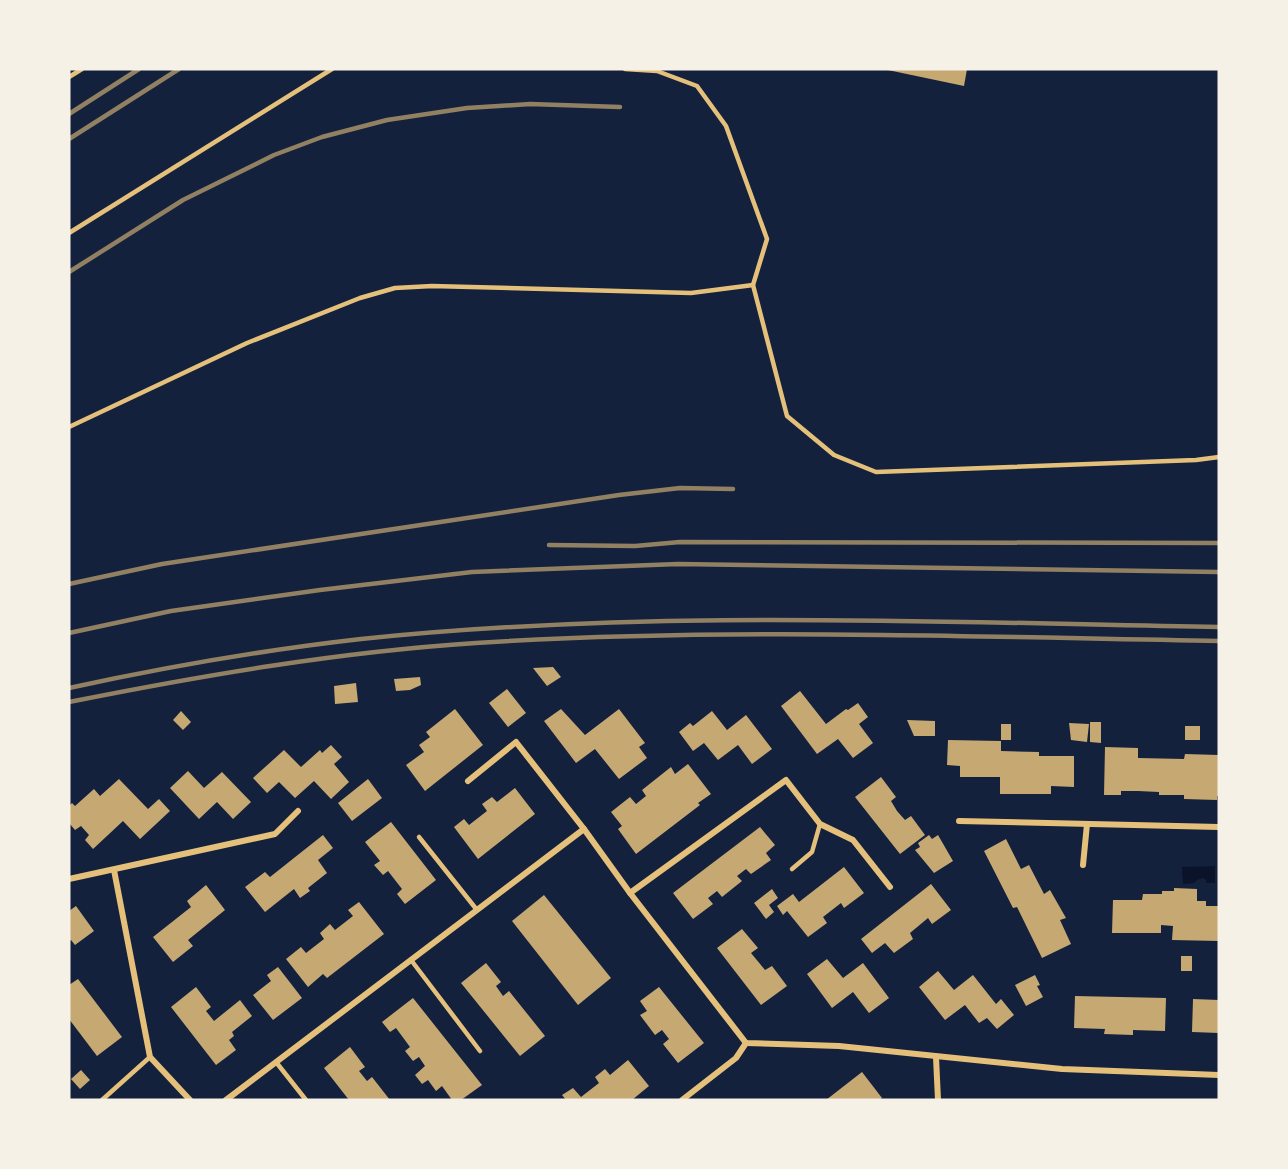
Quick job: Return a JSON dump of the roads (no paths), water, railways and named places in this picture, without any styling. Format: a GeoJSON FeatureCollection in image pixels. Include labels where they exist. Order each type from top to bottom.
{"type":"FeatureCollection","features":[{"type":"Feature","properties":{"kind":"street"},"geometry":{"type":"LineString","coordinates":[[468,781],[516,742],[746,1043]]}},
{"type":"Feature","properties":{"kind":"street"},"geometry":{"type":"LineString","coordinates":[[630,893],[786,780],[820,824],[853,840],[890,886]]}},
{"type":"Feature","properties":{"kind":"street"},"geometry":{"type":"LineString","coordinates":[[69,879],[275,834],[298,811]]}},
{"type":"Feature","properties":{"kind":"street"},"geometry":{"type":"LineString","coordinates":[[959,821],[1219,827]]}},
{"type":"Feature","properties":{"kind":"street"},"geometry":{"type":"LineString","coordinates":[[1083,865],[1087,824]]}},
{"type":"Feature","properties":{"kind":"street"},"geometry":{"type":"LineString","coordinates":[[226,1100],[584,829]]}},
{"type":"Feature","properties":{"kind":"street"},"geometry":{"type":"LineString","coordinates":[[114,870],[150,1057],[190,1100]]}},
{"type":"Feature","properties":{"kind":"street"},"geometry":{"type":"LineString","coordinates":[[746,1043],[839,1046],[1062,1069],[1219,1076]]}},
{"type":"Feature","properties":{"kind":"street"},"geometry":{"type":"LineString","coordinates":[[682,1100],[736,1058],[746,1043]]}},
{"type":"Feature","properties":{"kind":"street"},"geometry":{"type":"LineString","coordinates":[[936,1057],[938,1100]]}},
{"type":"Feature","properties":{"kind":"lane"},"geometry":{"type":"LineString","coordinates":[[69,77],[82,69]]}},
{"type":"Feature","properties":{"kind":"lane"},"geometry":{"type":"LineString","coordinates":[[69,233],[332,69]]}},
{"type":"Feature","properties":{"kind":"lane"},"geometry":{"type":"LineString","coordinates":[[625,69],[657,71],[697,86],[726,126],[767,239],[753,285],[787,416],[834,455],[876,472],[1196,460],[1219,457]]}},
{"type":"Feature","properties":{"kind":"lane"},"geometry":{"type":"LineString","coordinates":[[69,427],[247,343],[360,298],[394,288],[432,286],[691,293],[753,285]]}},
{"type":"Feature","properties":{"kind":"lane"},"geometry":{"type":"LineString","coordinates":[[792,869],[812,852],[820,824]]}},
{"type":"Feature","properties":{"kind":"lane"},"geometry":{"type":"LineString","coordinates":[[419,837],[477,910]]}},
{"type":"Feature","properties":{"kind":"lane"},"geometry":{"type":"LineString","coordinates":[[411,960],[480,1051]]}},
{"type":"Feature","properties":{"kind":"lane"},"geometry":{"type":"LineString","coordinates":[[102,1100],[150,1057]]}},
{"type":"Feature","properties":{"kind":"lane"},"geometry":{"type":"LineString","coordinates":[[276,1062],[306,1100]]}},
{"type":"Feature","properties":{"kind":"water"},"geometry":{"type":"Polygon","coordinates":[[[1215,866],[1215,883],[1206,883],[1203,878],[1194,883],[1183,884],[1182,867],[1215,866]]]}},
{"type":"Feature","properties":{"kind":"railway"},"geometry":{"type":"LineString","coordinates":[[69,114],[139,69]]}},
{"type":"Feature","properties":{"kind":"railway"},"geometry":{"type":"LineString","coordinates":[[69,139],[179,69]]}},
{"type":"Feature","properties":{"kind":"railway"},"geometry":{"type":"LineString","coordinates":[[69,272],[183,200],[274,155],[322,137],[387,120],[467,108],[530,104],[620,107]]}},
{"type":"Feature","properties":{"kind":"railway"},"geometry":{"type":"LineString","coordinates":[[69,584],[162,564],[619,495],[680,488],[733,489]]}},
{"type":"Feature","properties":{"kind":"railway"},"geometry":{"type":"LineString","coordinates":[[549,545],[635,546],[680,542],[1219,543]]}},
{"type":"Feature","properties":{"kind":"railway"},"geometry":{"type":"LineString","coordinates":[[69,633],[171,611],[472,572],[678,564],[1219,572]]}},
{"type":"Feature","properties":{"kind":"railway"},"geometry":{"type":"LineString","coordinates":[[69,688],[215,660],[324,643],[468,630],[575,624],[790,620],[1219,627]]}},
{"type":"Feature","properties":{"kind":"railway"},"geometry":{"type":"LineString","coordinates":[[69,702],[272,666],[374,652],[569,638],[755,634],[1219,641]]}}]}
